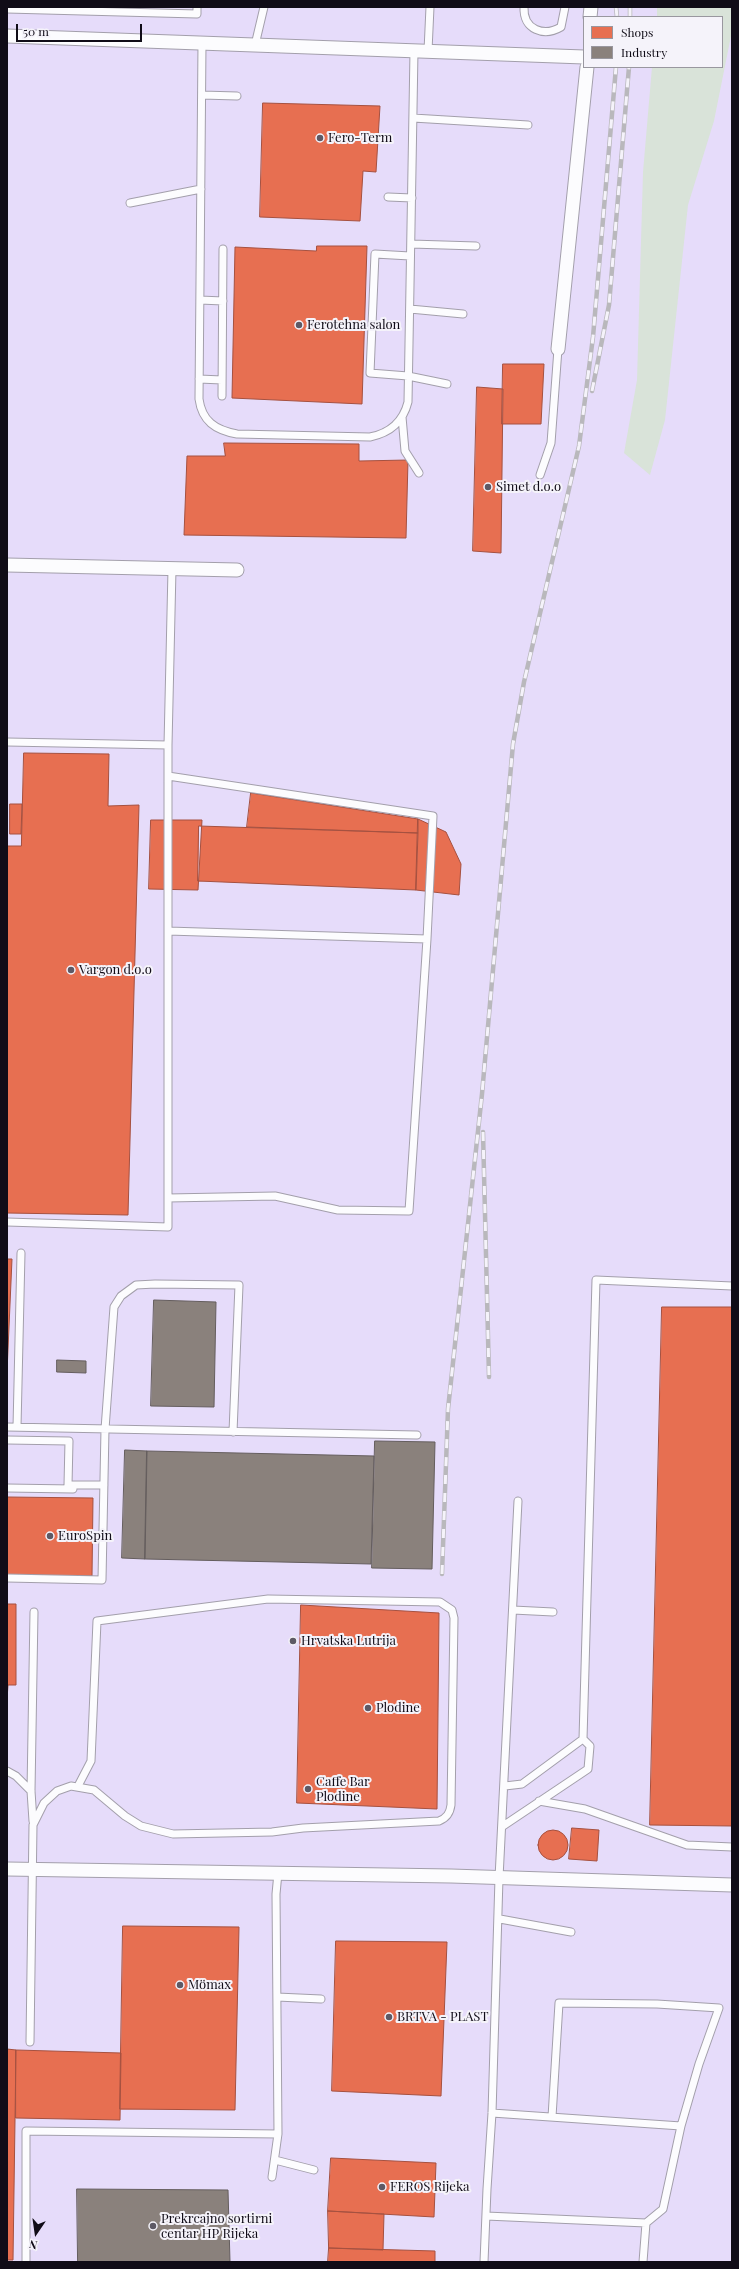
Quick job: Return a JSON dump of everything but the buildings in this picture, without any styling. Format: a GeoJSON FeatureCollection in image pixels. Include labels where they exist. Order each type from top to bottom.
{"type":"FeatureCollection","features":[{"type":"Feature","properties":{"kind":"street"},"geometry":{"type":"LineString","coordinates":[[7,36],[583,57]]}},
{"type":"Feature","properties":{"kind":"street"},"geometry":{"type":"LineString","coordinates":[[558,349],[587,68]]}},
{"type":"Feature","properties":{"kind":"street"},"geometry":{"type":"LineString","coordinates":[[7,565],[237,570]]}},
{"type":"Feature","properties":{"kind":"street"},"geometry":{"type":"LineString","coordinates":[[7,1869],[278,1872],[732,1885]]}},
{"type":"Feature","properties":{"kind":"lane"},"geometry":{"type":"LineString","coordinates":[[7,9],[197,14],[197,7]]}},
{"type":"Feature","properties":{"kind":"lane"},"geometry":{"type":"LineString","coordinates":[[255,45],[264,7]]}},
{"type":"Feature","properties":{"kind":"lane"},"geometry":{"type":"LineString","coordinates":[[428,51],[430,7]]}},
{"type":"Feature","properties":{"kind":"lane"},"geometry":{"type":"LineString","coordinates":[[524,7],[527,22],[535,29],[546,32],[561,27],[565,7]]}},
{"type":"Feature","properties":{"kind":"lane"},"geometry":{"type":"LineString","coordinates":[[202,43],[200,410],[205,419],[213,427],[224,432],[237,434],[370,437],[382,434],[391,429],[402,417],[408,402],[414,50]]}},
{"type":"Feature","properties":{"kind":"lane"},"geometry":{"type":"LineString","coordinates":[[202,95],[237,96]]}},
{"type":"Feature","properties":{"kind":"lane"},"geometry":{"type":"LineString","coordinates":[[413,118],[528,125]]}},
{"type":"Feature","properties":{"kind":"lane"},"geometry":{"type":"LineString","coordinates":[[130,203],[201,189]]}},
{"type":"Feature","properties":{"kind":"lane"},"geometry":{"type":"LineString","coordinates":[[388,197],[412,198]]}},
{"type":"Feature","properties":{"kind":"lane"},"geometry":{"type":"LineString","coordinates":[[411,244],[476,246]]}},
{"type":"Feature","properties":{"kind":"lane"},"geometry":{"type":"LineString","coordinates":[[222,396],[223,249]]}},
{"type":"Feature","properties":{"kind":"lane"},"geometry":{"type":"LineString","coordinates":[[410,256],[375,254],[370,373],[408,376],[447,384]]}},
{"type":"Feature","properties":{"kind":"lane"},"geometry":{"type":"LineString","coordinates":[[200,300],[223,301]]}},
{"type":"Feature","properties":{"kind":"lane"},"geometry":{"type":"LineString","coordinates":[[410,309],[463,314]]}},
{"type":"Feature","properties":{"kind":"lane"},"geometry":{"type":"LineString","coordinates":[[540,475],[551,443],[558,349]]}},
{"type":"Feature","properties":{"kind":"lane"},"geometry":{"type":"LineString","coordinates":[[199,379],[222,380]]}},
{"type":"Feature","properties":{"kind":"lane"},"geometry":{"type":"LineString","coordinates":[[402,417],[405,451],[419,473]]}},
{"type":"Feature","properties":{"kind":"lane"},"geometry":{"type":"LineString","coordinates":[[7,1222],[168,1226],[168,745],[172,569]]}},
{"type":"Feature","properties":{"kind":"lane"},"geometry":{"type":"LineString","coordinates":[[7,742],[168,745]]}},
{"type":"Feature","properties":{"kind":"lane"},"geometry":{"type":"LineString","coordinates":[[168,776],[432,816],[427,939],[409,1211],[338,1210],[275,1196],[168,1198]]}},
{"type":"Feature","properties":{"kind":"lane"},"geometry":{"type":"LineString","coordinates":[[168,931],[427,939]]}},
{"type":"Feature","properties":{"kind":"lane"},"geometry":{"type":"LineString","coordinates":[[17,1427],[21,1253]]}},
{"type":"Feature","properties":{"kind":"lane"},"geometry":{"type":"LineString","coordinates":[[503,1826],[588,1770],[590,1746],[583,1739],[596,1280],[732,1286]]}},
{"type":"Feature","properties":{"kind":"lane"},"geometry":{"type":"LineString","coordinates":[[7,1578],[102,1580],[105,1429],[113,1314],[121,1296],[129,1288],[143,1284],[239,1285],[233,1432]]}},
{"type":"Feature","properties":{"kind":"lane"},"geometry":{"type":"LineString","coordinates":[[7,1427],[417,1435]]}},
{"type":"Feature","properties":{"kind":"lane"},"geometry":{"type":"LineString","coordinates":[[7,1440],[69,1441],[68,1485],[104,1487]]}},
{"type":"Feature","properties":{"kind":"lane"},"geometry":{"type":"LineString","coordinates":[[7,1488],[104,1487]]}},
{"type":"Feature","properties":{"kind":"lane"},"geometry":{"type":"LineString","coordinates":[[484,2262],[500,1919],[499,1878],[503,1826],[518,1501]]}},
{"type":"Feature","properties":{"kind":"lane"},"geometry":{"type":"LineString","coordinates":[[33,1825],[39,1810],[50,1796],[64,1788],[78,1786],[94,1790],[125,1816],[141,1826],[173,1834],[272,1832],[303,1828],[438,1821],[444,1819],[450,1811],[451,1805],[454,1618],[452,1610],[440,1602],[268,1599],[96,1621],[91,1761],[78,1786]]}},
{"type":"Feature","properties":{"kind":"lane"},"geometry":{"type":"LineString","coordinates":[[513,1610],[553,1612]]}},
{"type":"Feature","properties":{"kind":"lane"},"geometry":{"type":"LineString","coordinates":[[30,2042],[33,1869],[31,1791],[34,1612]]}},
{"type":"Feature","properties":{"kind":"lane"},"geometry":{"type":"LineString","coordinates":[[505,1786],[522,1784],[583,1739]]}},
{"type":"Feature","properties":{"kind":"lane"},"geometry":{"type":"LineString","coordinates":[[7,1771],[16,1776],[31,1791]]}},
{"type":"Feature","properties":{"kind":"lane"},"geometry":{"type":"LineString","coordinates":[[539,1801],[585,1809],[687,1845],[732,1847]]}},
{"type":"Feature","properties":{"kind":"lane"},"geometry":{"type":"LineString","coordinates":[[272,2177],[278,2134],[276,1894],[278,1872]]}},
{"type":"Feature","properties":{"kind":"lane"},"geometry":{"type":"LineString","coordinates":[[500,1919],[532,1927],[571,1932]]}},
{"type":"Feature","properties":{"kind":"lane"},"geometry":{"type":"LineString","coordinates":[[277,1997],[321,1999]]}},
{"type":"Feature","properties":{"kind":"lane"},"geometry":{"type":"LineString","coordinates":[[486,2216],[646,2223],[663,2209],[681,2126],[699,2064],[719,2008],[657,2004],[559,2003],[552,2117]]}},
{"type":"Feature","properties":{"kind":"lane"},"geometry":{"type":"LineString","coordinates":[[492,2113],[681,2126]]}},
{"type":"Feature","properties":{"kind":"lane"},"geometry":{"type":"LineString","coordinates":[[26,2262],[26,2131],[278,2134]]}},
{"type":"Feature","properties":{"kind":"lane"},"geometry":{"type":"LineString","coordinates":[[275,2160],[314,2170]]}},
{"type":"Feature","properties":{"kind":"lane"},"geometry":{"type":"LineString","coordinates":[[643,2262],[646,2223]]}},
{"type":"Feature","properties":{"kind":"shaded area"},"geometry":{"type":"Polygon","coordinates":[[[7,7],[732,7],[732,2262],[7,2262],[7,7]]]}},
{"type":"Feature","properties":{"kind":"shaded area"},"geometry":{"type":"Polygon","coordinates":[[[657,7],[732,7],[732,31],[714,121],[688,205],[665,420],[650,475],[624,453],[637,380],[643,172],[652,68],[723,68],[723,16],[657,16],[657,7]]]}},
{"type":"Feature","properties":{"kind":"railway"},"geometry":{"type":"LineString","coordinates":[[616,7],[617,16]]}},
{"type":"Feature","properties":{"kind":"railway"},"geometry":{"type":"LineString","coordinates":[[630,7],[630,16]]}},
{"type":"Feature","properties":{"kind":"railway"},"geometry":{"type":"LineString","coordinates":[[442,1574],[448,1409],[482,1094],[513,744],[524,682],[579,446],[593,337],[616,68]]}},
{"type":"Feature","properties":{"kind":"railway"},"geometry":{"type":"LineString","coordinates":[[592,391],[609,305],[629,68]]}},
{"type":"Feature","properties":{"kind":"railway"},"geometry":{"type":"LineString","coordinates":[[483,1132],[489,1377]]}},
{"type":"Feature","properties":{"kind":"place","name":"Fero-Term"},"geometry":{"type":"Point","coordinates":[320,138]}},
{"type":"Feature","properties":{"kind":"place","name":"Ferotehna salon"},"geometry":{"type":"Point","coordinates":[299,325]}},
{"type":"Feature","properties":{"kind":"place","name":"Simet d.o.o"},"geometry":{"type":"Point","coordinates":[488,487]}},
{"type":"Feature","properties":{"kind":"place","name":"Vargon d.o.o"},"geometry":{"type":"Point","coordinates":[71,970]}},
{"type":"Feature","properties":{"kind":"place","name":"EuroSpin"},"geometry":{"type":"Point","coordinates":[50,1536]}},
{"type":"Feature","properties":{"kind":"place","name":"Hrvatska Lutrija"},"geometry":{"type":"Point","coordinates":[293,1641]}},
{"type":"Feature","properties":{"kind":"place","name":"Plodine"},"geometry":{"type":"Point","coordinates":[368,1708]}},
{"type":"Feature","properties":{"kind":"place","name":"Caffe Bar Plodine"},"geometry":{"type":"Point","coordinates":[308,1789]}},
{"type":"Feature","properties":{"kind":"place","name":"Mömax"},"geometry":{"type":"Point","coordinates":[180,1985]}},
{"type":"Feature","properties":{"kind":"place","name":"BRTVA - PLAST"},"geometry":{"type":"Point","coordinates":[389,2017]}},
{"type":"Feature","properties":{"kind":"place","name":"FEROS Rijeka"},"geometry":{"type":"Point","coordinates":[382,2187]}},
{"type":"Feature","properties":{"kind":"place","name":"Prekrcajno sortirni centar HP Rijeka"},"geometry":{"type":"Point","coordinates":[153,2226]}}]}
